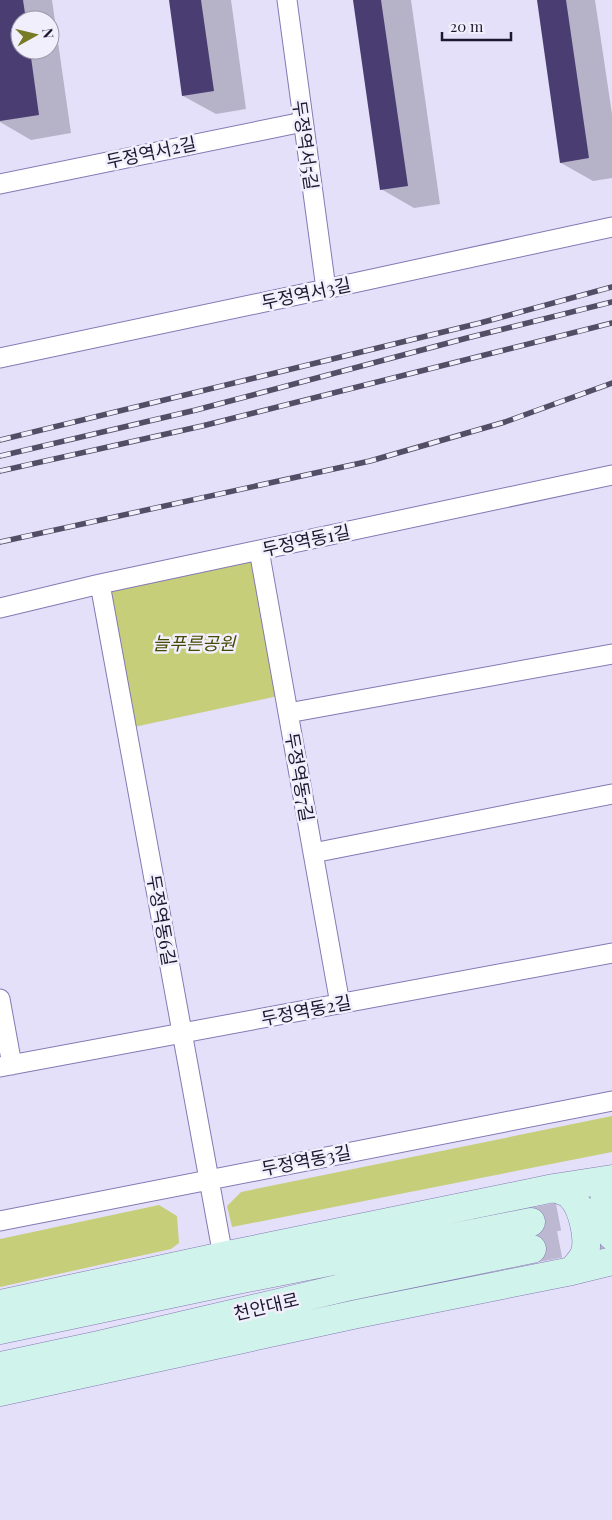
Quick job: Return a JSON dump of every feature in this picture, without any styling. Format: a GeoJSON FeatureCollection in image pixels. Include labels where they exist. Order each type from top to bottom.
{"type":"FeatureCollection","features":[{"type":"Feature","properties":{"kind":"main road"},"geometry":{"type":"LineString","coordinates":[[0,1304],[554,1188],[612,1181]]}},
{"type":"Feature","properties":{"kind":"main road"},"geometry":{"type":"LineString","coordinates":[[612,1181],[606,1192],[603,1210],[612,1236]]}},
{"type":"Feature","properties":{"kind":"main road"},"geometry":{"type":"LineString","coordinates":[[554,1188],[571,1195],[584,1222],[586,1246],[584,1253],[572,1271]]}},
{"type":"Feature","properties":{"kind":"main road","name":"천안대로"},"geometry":{"type":"LineString","coordinates":[[0,1330],[237,1280],[531,1222]]}},
{"type":"Feature","properties":{"kind":"main road","name":"천안대로"},"geometry":{"type":"LineString","coordinates":[[0,1366],[99,1345],[346,1287],[532,1249]]}},
{"type":"Feature","properties":{"kind":"main road"},"geometry":{"type":"LineString","coordinates":[[0,1392],[357,1314],[572,1271],[612,1261]]}},
{"type":"Feature","properties":{"kind":"street","name":"두정역서5길"},"geometry":{"type":"LineString","coordinates":[[287,0],[326,289]]}},
{"type":"Feature","properties":{"kind":"street","name":"두정역서2길"},"geometry":{"type":"LineString","coordinates":[[0,184],[303,122]]}},
{"type":"Feature","properties":{"kind":"street","name":"두정역서3길"},"geometry":{"type":"LineString","coordinates":[[0,358],[612,227]]}},
{"type":"Feature","properties":{"kind":"street","name":"두정역동1길"},"geometry":{"type":"LineString","coordinates":[[0,608],[100,584],[612,475]]}},
{"type":"Feature","properties":{"kind":"street","name":"두정역동7길"},"geometry":{"type":"LineString","coordinates":[[259,550],[340,1004]]}},
{"type":"Feature","properties":{"kind":"street","name":"두정역동6길"},"geometry":{"type":"LineString","coordinates":[[100,584],[223,1256]]}},
{"type":"Feature","properties":{"kind":"street"},"geometry":{"type":"LineString","coordinates":[[288,713],[612,654]]}},
{"type":"Feature","properties":{"kind":"street"},"geometry":{"type":"LineString","coordinates":[[313,853],[612,794]]}},
{"type":"Feature","properties":{"kind":"street","name":"두정역동2길"},"geometry":{"type":"LineString","coordinates":[[6,1066],[612,953]]}},
{"type":"Feature","properties":{"kind":"street"},"geometry":{"type":"LineString","coordinates":[[0,999],[6,1066]]}},
{"type":"Feature","properties":{"kind":"street","name":"두정역동3길"},"geometry":{"type":"LineString","coordinates":[[0,1221],[612,1101]]}},
{"type":"Feature","properties":{"kind":"green space","name":"늘푸른공원"},"geometry":{"type":"Polygon","coordinates":[[[254,560],[278,696],[134,727],[109,591],[254,560]]]}},
{"type":"Feature","properties":{"kind":"green space"},"geometry":{"type":"Polygon","coordinates":[[[612,1116],[612,1152],[232,1227],[227,1206],[241,1192],[612,1116]]]}},
{"type":"Feature","properties":{"kind":"green space"},"geometry":{"type":"Polygon","coordinates":[[[159,1205],[177,1216],[179,1243],[171,1249],[0,1287],[0,1239],[159,1205]]]}},
{"type":"Feature","properties":{"kind":"building"},"geometry":{"type":"Polygon","coordinates":[[[0,0],[23,0],[24,10],[10,10],[10,60],[31,60],[39,115],[0,121],[0,0]]]}},
{"type":"Feature","properties":{"kind":"building"},"geometry":{"type":"Polygon","coordinates":[[[169,0],[201,0],[214,91],[182,96],[169,0]]]}},
{"type":"Feature","properties":{"kind":"building"},"geometry":{"type":"Polygon","coordinates":[[[353,0],[381,0],[408,186],[380,190],[353,0]]]}},
{"type":"Feature","properties":{"kind":"building"},"geometry":{"type":"Polygon","coordinates":[[[537,0],[566,0],[589,158],[560,163],[537,0]]]}},
{"type":"Feature","properties":{"kind":"tunnel"},"geometry":{"type":"LineString","coordinates":[[531,1222],[603,1208]]}},
{"type":"Feature","properties":{"kind":"tunnel"},"geometry":{"type":"LineString","coordinates":[[532,1249],[609,1234]]}},
{"type":"Feature","properties":{"kind":"railway"},"geometry":{"type":"LineString","coordinates":[[0,440],[480,323],[612,287]]}},
{"type":"Feature","properties":{"kind":"railway"},"geometry":{"type":"LineString","coordinates":[[0,456],[196,410],[467,338],[612,302]]}},
{"type":"Feature","properties":{"kind":"railway"},"geometry":{"type":"LineString","coordinates":[[0,471],[202,426],[612,323]]}},
{"type":"Feature","properties":{"kind":"railway"},"geometry":{"type":"LineString","coordinates":[[0,542],[370,461],[505,422],[612,383]]}}]}
